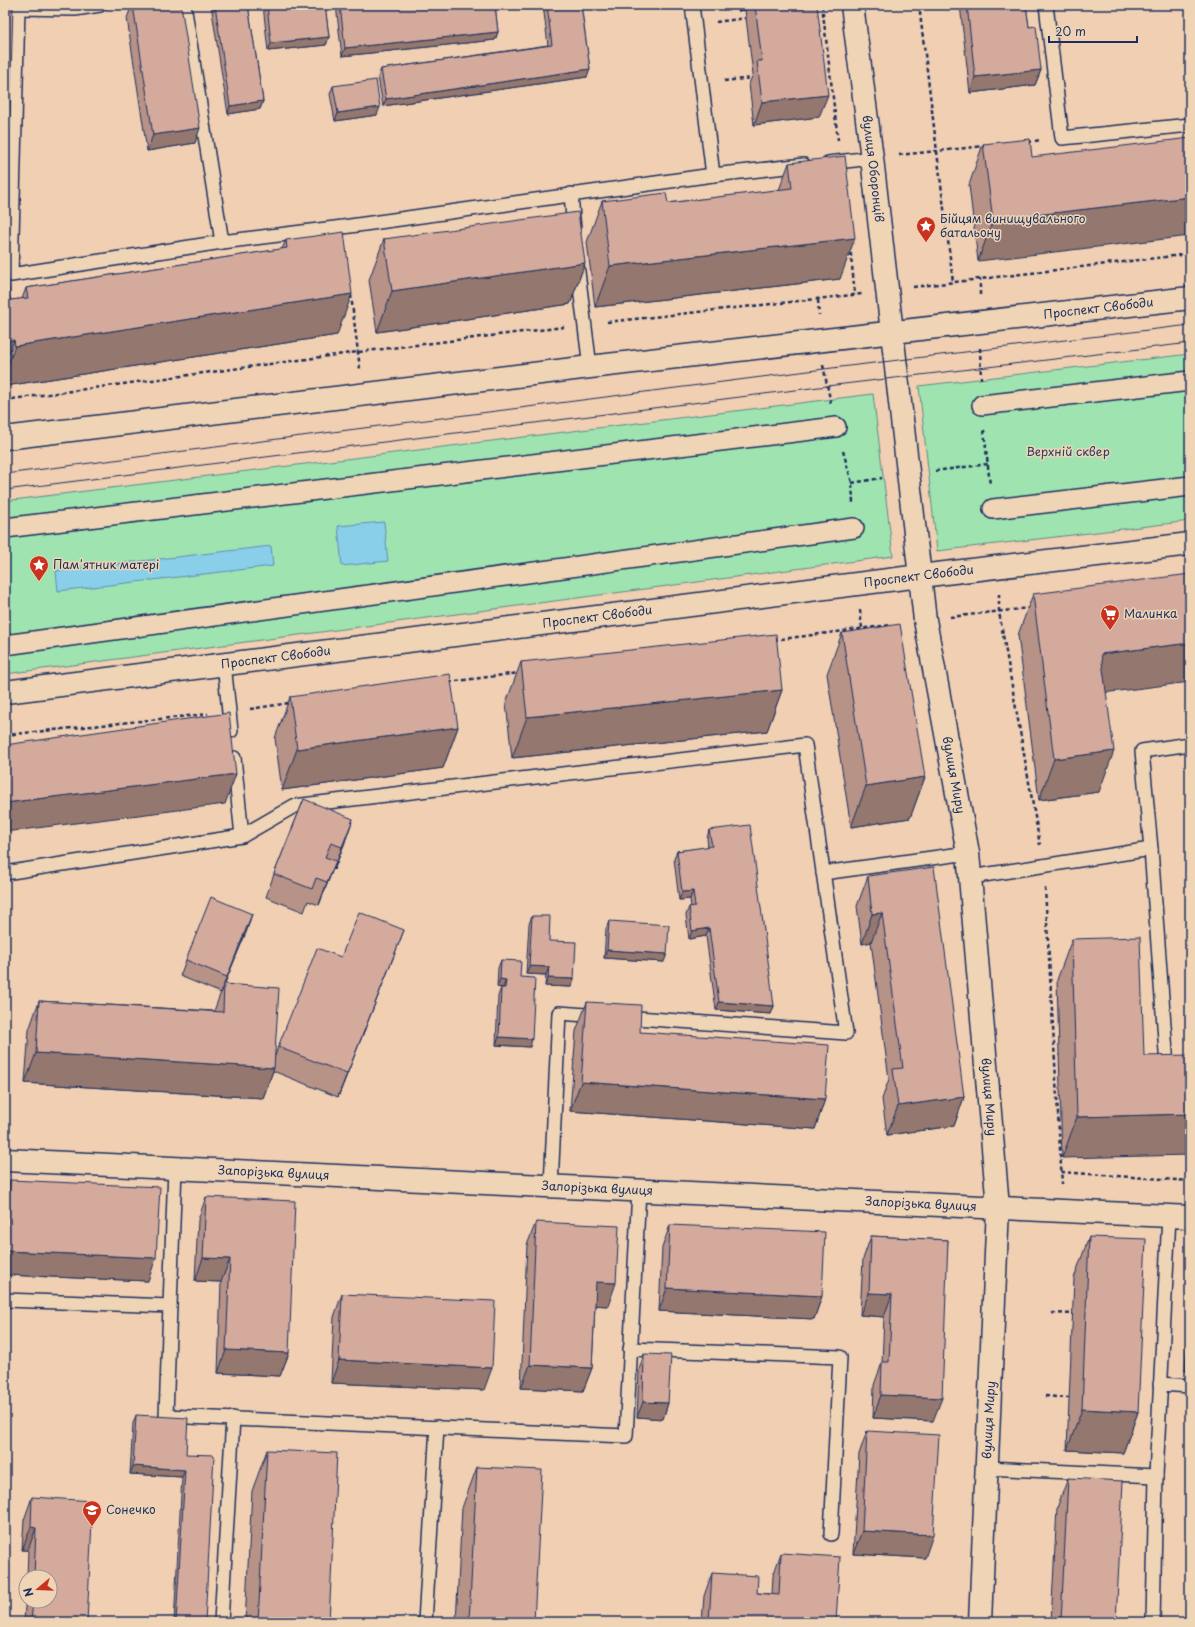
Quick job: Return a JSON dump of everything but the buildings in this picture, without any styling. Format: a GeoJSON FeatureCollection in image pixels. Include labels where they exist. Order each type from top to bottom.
{"type":"FeatureCollection","features":[{"type":"Feature","properties":{"kind":"street","name":"вулиця Оборонців"},"geometry":{"type":"LineString","coordinates":[[852,5],[872,158],[920,576]]}},
{"type":"Feature","properties":{"kind":"street","name":"Проспект Свободи"},"geometry":{"type":"LineString","coordinates":[[5,438],[590,367],[1190,298]]}},
{"type":"Feature","properties":{"kind":"street"},"geometry":{"type":"LineString","coordinates":[[982,405],[1190,381]]}},
{"type":"Feature","properties":{"kind":"street"},"geometry":{"type":"LineString","coordinates":[[5,528],[836,427]]}},
{"type":"Feature","properties":{"kind":"street"},"geometry":{"type":"LineString","coordinates":[[993,509],[1190,486]]}},
{"type":"Feature","properties":{"kind":"street"},"geometry":{"type":"LineString","coordinates":[[5,644],[854,528]]}},
{"type":"Feature","properties":{"kind":"street","name":"Проспект Свободи"},"geometry":{"type":"LineString","coordinates":[[5,692],[998,566],[1190,544]]}},
{"type":"Feature","properties":{"kind":"street","name":"вулиця Миру"},"geometry":{"type":"LineString","coordinates":[[920,576],[925,620],[968,853],[998,1207],[980,1622]]}},
{"type":"Feature","properties":{"kind":"street","name":"Запорізька вулиця"},"geometry":{"type":"LineString","coordinates":[[5,1160],[1180,1216]]}},
{"type":"Feature","properties":{"kind":"lane"},"geometry":{"type":"LineString","coordinates":[[100,5],[75,8],[11,8],[8,275],[222,242],[342,227],[571,194],[713,175],[872,158]]}},
{"type":"Feature","properties":{"kind":"lane"},"geometry":{"type":"LineString","coordinates":[[184,5],[222,242]]}},
{"type":"Feature","properties":{"kind":"lane"},"geometry":{"type":"LineString","coordinates":[[692,5],[713,175]]}},
{"type":"Feature","properties":{"kind":"lane"},"geometry":{"type":"LineString","coordinates":[[1046,5],[1062,138],[1190,125]]}},
{"type":"Feature","properties":{"kind":"lane"},"geometry":{"type":"LineString","coordinates":[[571,194],[584,324],[590,367]]}},
{"type":"Feature","properties":{"kind":"lane"},"geometry":{"type":"LineString","coordinates":[[224,664],[242,836]]}},
{"type":"Feature","properties":{"kind":"lane"},"geometry":{"type":"LineString","coordinates":[[1190,744],[1142,751],[1151,849],[1167,1066],[1190,1067]]}},
{"type":"Feature","properties":{"kind":"lane"},"geometry":{"type":"LineString","coordinates":[[5,873],[242,836],[294,806],[805,745],[846,1033],[559,1013],[550,1186]]}},
{"type":"Feature","properties":{"kind":"lane"},"geometry":{"type":"LineString","coordinates":[[970,877],[1151,849]]}},
{"type":"Feature","properties":{"kind":"lane"},"geometry":{"type":"LineString","coordinates":[[823,873],[968,853]]}},
{"type":"Feature","properties":{"kind":"lane"},"geometry":{"type":"LineString","coordinates":[[175,1168],[166,1416],[626,1436],[639,1190]]}},
{"type":"Feature","properties":{"kind":"lane"},"geometry":{"type":"LineString","coordinates":[[1153,1622],[1156,1476],[1160,1384],[1180,1216]]}},
{"type":"Feature","properties":{"kind":"lane"},"geometry":{"type":"LineString","coordinates":[[5,1300],[170,1306]]}},
{"type":"Feature","properties":{"kind":"lane"},"geometry":{"type":"LineString","coordinates":[[630,1349],[840,1357],[830,1534]]}},
{"type":"Feature","properties":{"kind":"lane"},"geometry":{"type":"LineString","coordinates":[[1160,1384],[1190,1386]]}},
{"type":"Feature","properties":{"kind":"lane"},"geometry":{"type":"LineString","coordinates":[[220,1622],[233,1418]]}},
{"type":"Feature","properties":{"kind":"lane"},"geometry":{"type":"LineString","coordinates":[[425,1622],[437,1427]]}},
{"type":"Feature","properties":{"kind":"lane"},"geometry":{"type":"LineString","coordinates":[[987,1468],[1156,1476]]}},
{"type":"Feature","properties":{"kind":"path"},"geometry":{"type":"LineString","coordinates":[[918,5],[953,282]]}},
{"type":"Feature","properties":{"kind":"path"},"geometry":{"type":"LineString","coordinates":[[694,24],[746,18]]}},
{"type":"Feature","properties":{"kind":"path"},"geometry":{"type":"LineString","coordinates":[[702,84],[753,78]]}},
{"type":"Feature","properties":{"kind":"path"},"geometry":{"type":"LineString","coordinates":[[1022,142],[1062,138]]}},
{"type":"Feature","properties":{"kind":"path"},"geometry":{"type":"LineString","coordinates":[[872,158],[991,146]]}},
{"type":"Feature","properties":{"kind":"path"},"geometry":{"type":"LineString","coordinates":[[5,400],[358,352],[584,324],[818,300],[886,290],[1190,254]]}},
{"type":"Feature","properties":{"kind":"path"},"geometry":{"type":"LineString","coordinates":[[980,279],[982,405],[993,509]]}},
{"type":"Feature","properties":{"kind":"path"},"geometry":{"type":"LineString","coordinates":[[350,290],[363,395]]}},
{"type":"Feature","properties":{"kind":"path"},"geometry":{"type":"LineString","coordinates":[[818,300],[819,341],[836,427],[852,482],[854,528]]}},
{"type":"Feature","properties":{"kind":"path"},"geometry":{"type":"LineString","coordinates":[[998,566],[999,612],[1044,866],[1064,1211]]}},
{"type":"Feature","properties":{"kind":"path"},"geometry":{"type":"LineString","coordinates":[[856,584],[862,629]]}},
{"type":"Feature","properties":{"kind":"path"},"geometry":{"type":"LineString","coordinates":[[768,641],[925,620],[1030,608]]}},
{"type":"Feature","properties":{"kind":"path"},"geometry":{"type":"LineString","coordinates":[[445,682],[524,672]]}},
{"type":"Feature","properties":{"kind":"path"},"geometry":{"type":"LineString","coordinates":[[5,735],[229,712],[291,703]]}},
{"type":"Feature","properties":{"kind":"path"},"geometry":{"type":"LineString","coordinates":[[1061,1172],[1190,1181]]}},
{"type":"Feature","properties":{"kind":"path"},"geometry":{"type":"LineString","coordinates":[[1052,1313],[1073,1314]]}},
{"type":"Feature","properties":{"kind":"path"},"geometry":{"type":"LineString","coordinates":[[1045,1396],[1069,1398]]}},
{"type":"Feature","properties":{"kind":"green space","name":"Верхній сквер"},"geometry":{"type":"Polygon","coordinates":[[[1190,354],[1190,521],[937,551],[919,386],[1190,354]]]}},
{"type":"Feature","properties":{"kind":"green space"},"geometry":{"type":"Polygon","coordinates":[[[873,394],[893,556],[5,674],[5,501],[873,394]]]}},
{"type":"Feature","properties":{"kind":"water"},"geometry":{"type":"Polygon","coordinates":[[[384,522],[388,561],[342,566],[338,526],[384,522]]]}},
{"type":"Feature","properties":{"kind":"water"},"geometry":{"type":"Polygon","coordinates":[[[271,546],[273,566],[58,591],[56,571],[271,546]]]}},
{"type":"Feature","properties":{"kind":"tram line"},"geometry":{"type":"LineString","coordinates":[[5,474],[824,369],[1190,325]]}},
{"type":"Feature","properties":{"kind":"tram line"},"geometry":{"type":"LineString","coordinates":[[5,490],[827,386],[1190,343]]}},
{"type":"Feature","properties":{"kind":"place","name":"Бійцям винищувального батальону"},"geometry":{"type":"Point","coordinates":[926,243]}},
{"type":"Feature","properties":{"kind":"place","name":"Пам'ятник матері"},"geometry":{"type":"Point","coordinates":[39,582]}},
{"type":"Feature","properties":{"kind":"place","name":"Малинка"},"geometry":{"type":"Point","coordinates":[1110,631]}},
{"type":"Feature","properties":{"kind":"place","name":"Сонечко"},"geometry":{"type":"Point","coordinates":[92,1527]}}]}
